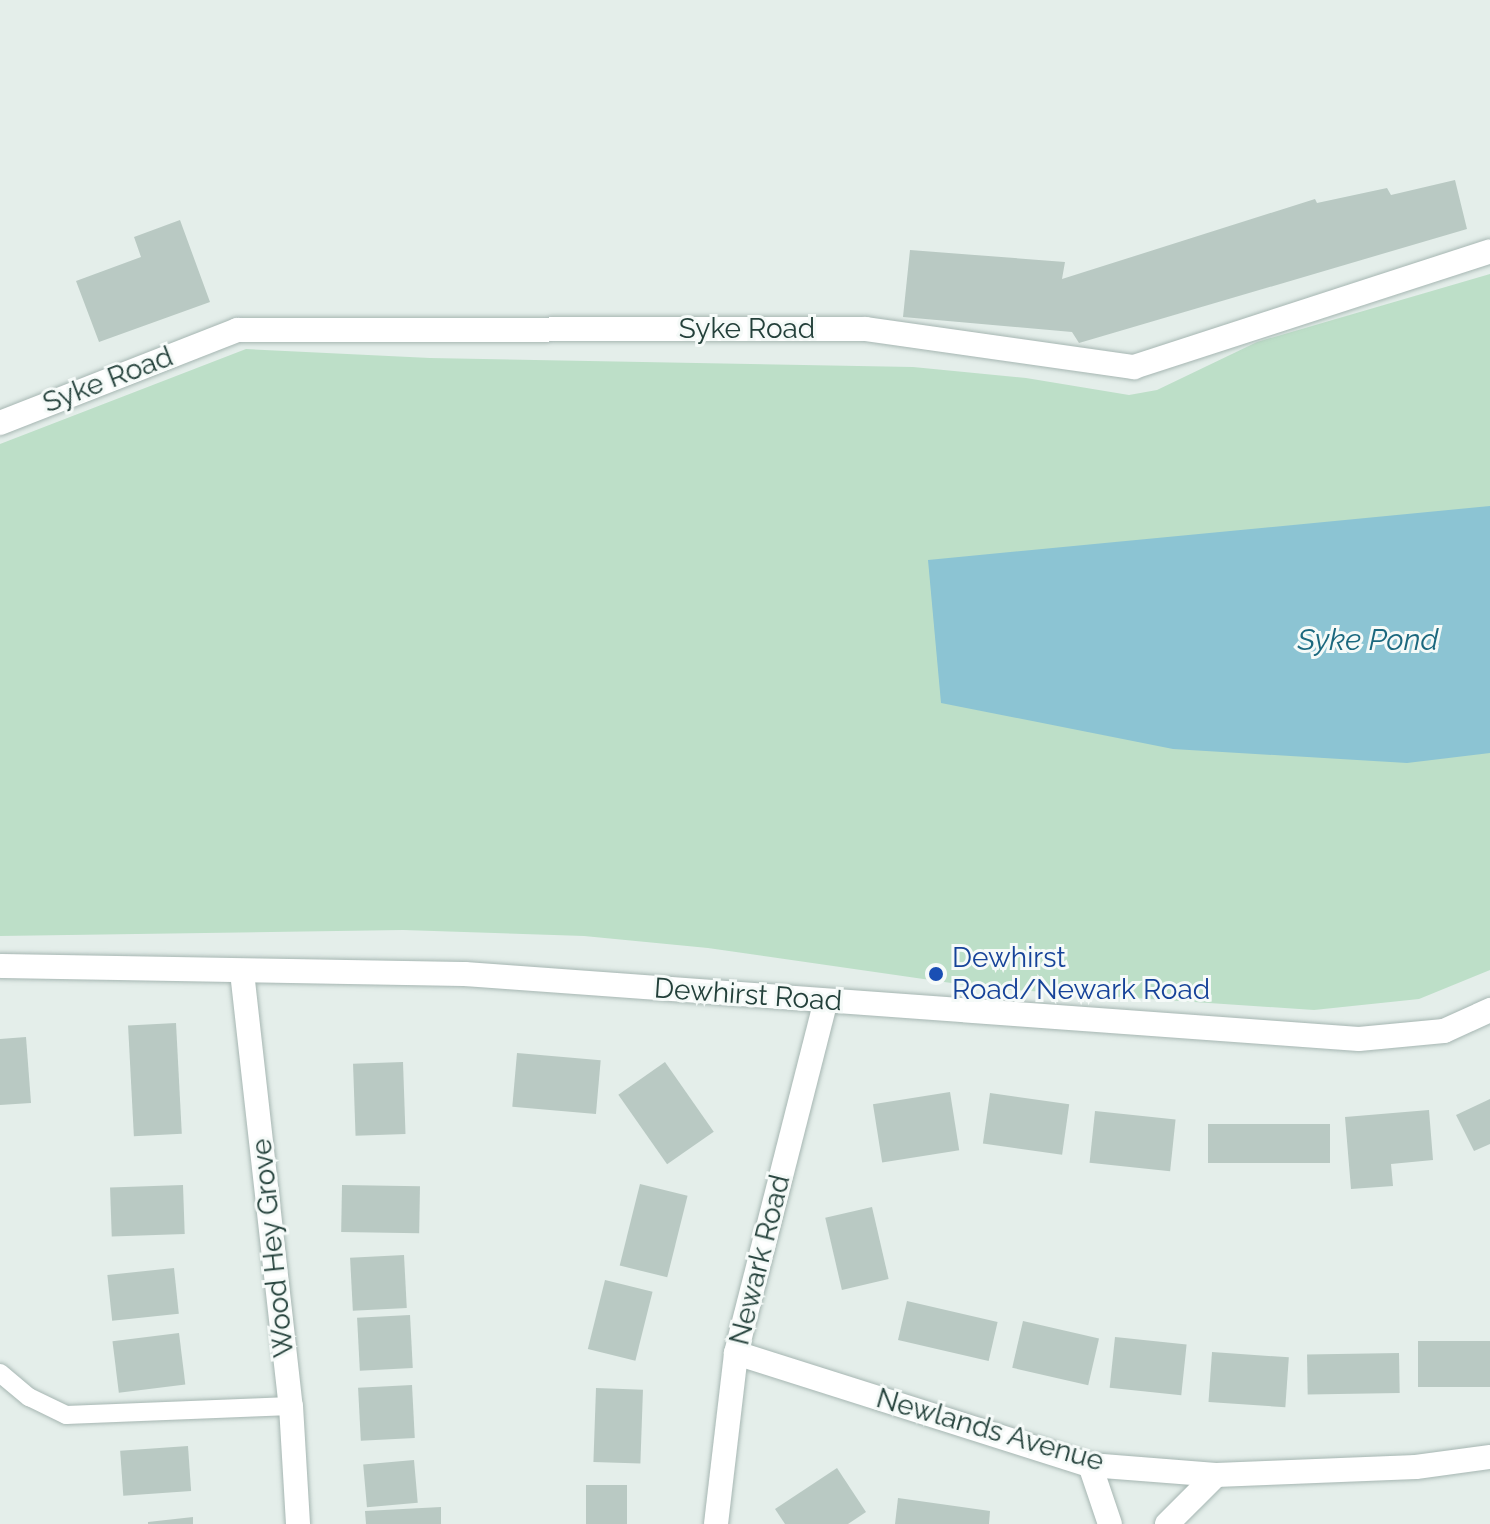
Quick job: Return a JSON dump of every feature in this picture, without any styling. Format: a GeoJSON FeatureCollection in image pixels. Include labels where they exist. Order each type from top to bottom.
{"type":"FeatureCollection","features":[{"type":"Feature","properties":{"kind":"street","name":"Syke Road"},"geometry":{"type":"LineString","coordinates":[[0,423],[237,330],[866,329],[1134,367],[1490,251]]}},
{"type":"Feature","properties":{"kind":"street","name":"Dewhirst Road"},"geometry":{"type":"LineString","coordinates":[[0,966],[465,974],[1359,1039],[1444,1031],[1490,1010]]}},
{"type":"Feature","properties":{"kind":"street","name":"Wood Hey Grove"},"geometry":{"type":"LineString","coordinates":[[242,972],[291,1406],[298,1524]]}},
{"type":"Feature","properties":{"kind":"street","name":"Newark Road"},"geometry":{"type":"LineString","coordinates":[[716,1524],[736,1353],[826,1001]]}},
{"type":"Feature","properties":{"kind":"street","name":"Newlands Avenue"},"geometry":{"type":"LineString","coordinates":[[736,1353],[1090,1465],[1216,1475],[1416,1467],[1490,1457]]}},
{"type":"Feature","properties":{"kind":"street"},"geometry":{"type":"LineString","coordinates":[[1090,1465],[1110,1524]]}},
{"type":"Feature","properties":{"kind":"street"},"geometry":{"type":"LineString","coordinates":[[1167,1524],[1216,1475]]}},
{"type":"Feature","properties":{"kind":"lane"},"geometry":{"type":"LineString","coordinates":[[0,1373],[29,1397],[66,1415],[291,1406]]}},
{"type":"Feature","properties":{"kind":"green space"},"geometry":{"type":"Polygon","coordinates":[[[1490,274],[1490,970],[1419,999],[1314,1010],[986,988],[708,948],[584,936],[403,930],[0,936],[0,444],[246,349],[430,358],[913,367],[1026,378],[1129,395],[1157,390],[1257,342],[1490,274]]]}},
{"type":"Feature","properties":{"kind":"water","name":"Syke Pond"},"geometry":{"type":"Polygon","coordinates":[[[1490,506],[1490,753],[1407,763],[1173,749],[941,703],[928,560],[1490,506]]]}},
{"type":"Feature","properties":{"kind":"building"},"geometry":{"type":"Polygon","coordinates":[[[1455,180],[1467,229],[1079,343],[1072,332],[903,317],[910,250],[1065,262],[1062,279],[1315,199],[1317,203],[1387,188],[1391,195],[1455,180]]]}},
{"type":"Feature","properties":{"kind":"building"},"geometry":{"type":"Polygon","coordinates":[[[180,220],[210,302],[99,342],[76,281],[141,257],[134,237],[180,220]]]}},
{"type":"Feature","properties":{"kind":"building"},"geometry":{"type":"Polygon","coordinates":[[[176,1023],[182,1134],[134,1136],[128,1026],[176,1023]]]}},
{"type":"Feature","properties":{"kind":"building"},"geometry":{"type":"Polygon","coordinates":[[[26,1037],[31,1103],[0,1105],[0,1039],[26,1037]]]}},
{"type":"Feature","properties":{"kind":"building"},"geometry":{"type":"Polygon","coordinates":[[[517,1053],[601,1060],[596,1114],[512,1107],[517,1053]]]}},
{"type":"Feature","properties":{"kind":"building"},"geometry":{"type":"Polygon","coordinates":[[[403,1062],[406,1134],[356,1136],[353,1064],[403,1062]]]}},
{"type":"Feature","properties":{"kind":"building"},"geometry":{"type":"Polygon","coordinates":[[[665,1062],[714,1132],[667,1164],[618,1095],[665,1062]]]}},
{"type":"Feature","properties":{"kind":"building"},"geometry":{"type":"Polygon","coordinates":[[[950,1092],[959,1150],[882,1162],[873,1104],[950,1092]]]}},
{"type":"Feature","properties":{"kind":"building"},"geometry":{"type":"Polygon","coordinates":[[[990,1093],[1069,1104],[1062,1155],[983,1144],[990,1093]]]}},
{"type":"Feature","properties":{"kind":"building"},"geometry":{"type":"Polygon","coordinates":[[[1490,1099],[1490,1144],[1474,1151],[1456,1115],[1490,1099]]]}},
{"type":"Feature","properties":{"kind":"building"},"geometry":{"type":"Polygon","coordinates":[[[1429,1110],[1433,1160],[1391,1164],[1393,1186],[1351,1189],[1345,1117],[1429,1110]]]}},
{"type":"Feature","properties":{"kind":"building"},"geometry":{"type":"Polygon","coordinates":[[[1095,1111],[1176,1119],[1170,1171],[1090,1163],[1095,1111]]]}},
{"type":"Feature","properties":{"kind":"building"},"geometry":{"type":"Polygon","coordinates":[[[1208,1124],[1330,1124],[1330,1163],[1208,1163],[1208,1124]]]}},
{"type":"Feature","properties":{"kind":"building"},"geometry":{"type":"Polygon","coordinates":[[[640,1184],[688,1196],[667,1277],[620,1266],[640,1184]]]}},
{"type":"Feature","properties":{"kind":"building"},"geometry":{"type":"Polygon","coordinates":[[[183,1185],[185,1234],[112,1237],[110,1188],[183,1185]]]}},
{"type":"Feature","properties":{"kind":"building"},"geometry":{"type":"Polygon","coordinates":[[[342,1185],[420,1186],[419,1233],[341,1232],[342,1185]]]}},
{"type":"Feature","properties":{"kind":"building"},"geometry":{"type":"Polygon","coordinates":[[[872,1207],[889,1279],[842,1290],[825,1218],[872,1207]]]}},
{"type":"Feature","properties":{"kind":"building"},"geometry":{"type":"Polygon","coordinates":[[[404,1255],[407,1308],[353,1311],[350,1258],[404,1255]]]}},
{"type":"Feature","properties":{"kind":"building"},"geometry":{"type":"Polygon","coordinates":[[[174,1268],[179,1314],[112,1321],[107,1275],[174,1268]]]}},
{"type":"Feature","properties":{"kind":"building"},"geometry":{"type":"Polygon","coordinates":[[[605,1280],[653,1292],[635,1361],[588,1349],[605,1280]]]}},
{"type":"Feature","properties":{"kind":"building"},"geometry":{"type":"Polygon","coordinates":[[[907,1301],[998,1322],[989,1361],[898,1340],[907,1301]]]}},
{"type":"Feature","properties":{"kind":"building"},"geometry":{"type":"Polygon","coordinates":[[[410,1315],[413,1368],[360,1371],[357,1318],[410,1315]]]}},
{"type":"Feature","properties":{"kind":"building"},"geometry":{"type":"Polygon","coordinates":[[[1023,1321],[1099,1339],[1088,1385],[1012,1368],[1023,1321]]]}},
{"type":"Feature","properties":{"kind":"building"},"geometry":{"type":"Polygon","coordinates":[[[179,1333],[185,1385],[119,1393],[112,1341],[179,1333]]]}},
{"type":"Feature","properties":{"kind":"building"},"geometry":{"type":"Polygon","coordinates":[[[1115,1337],[1187,1345],[1181,1395],[1110,1388],[1115,1337]]]}},
{"type":"Feature","properties":{"kind":"building"},"geometry":{"type":"Polygon","coordinates":[[[1418,1341],[1490,1341],[1490,1387],[1418,1387],[1418,1341]]]}},
{"type":"Feature","properties":{"kind":"building"},"geometry":{"type":"Polygon","coordinates":[[[1212,1352],[1289,1357],[1285,1407],[1209,1402],[1212,1352]]]}},
{"type":"Feature","properties":{"kind":"building"},"geometry":{"type":"Polygon","coordinates":[[[1399,1353],[1400,1393],[1308,1395],[1307,1355],[1399,1353]]]}},
{"type":"Feature","properties":{"kind":"building"},"geometry":{"type":"Polygon","coordinates":[[[412,1385],[415,1438],[361,1441],[358,1388],[412,1385]]]}},
{"type":"Feature","properties":{"kind":"building"},"geometry":{"type":"Polygon","coordinates":[[[596,1388],[643,1390],[640,1464],[593,1462],[596,1388]]]}},
{"type":"Feature","properties":{"kind":"building"},"geometry":{"type":"Polygon","coordinates":[[[188,1446],[191,1491],[123,1496],[120,1451],[188,1446]]]}},
{"type":"Feature","properties":{"kind":"building"},"geometry":{"type":"Polygon","coordinates":[[[414,1460],[418,1503],[367,1507],[363,1464],[414,1460]]]}},
{"type":"Feature","properties":{"kind":"building"},"geometry":{"type":"Polygon","coordinates":[[[837,1468],[866,1512],[848,1524],[785,1524],[775,1509],[837,1468]]]}},
{"type":"Feature","properties":{"kind":"building"},"geometry":{"type":"Polygon","coordinates":[[[586,1485],[627,1485],[627,1524],[586,1524],[586,1485]]]}},
{"type":"Feature","properties":{"kind":"building"},"geometry":{"type":"Polygon","coordinates":[[[898,1498],[990,1511],[989,1524],[895,1524],[898,1498]]]}},
{"type":"Feature","properties":{"kind":"building"},"geometry":{"type":"Polygon","coordinates":[[[441,1507],[441,1524],[366,1524],[365,1511],[441,1507]]]}},
{"type":"Feature","properties":{"kind":"building"},"geometry":{"type":"Polygon","coordinates":[[[193,1517],[193,1524],[148,1524],[148,1522],[193,1517]]]}},
{"type":"Feature","properties":{"kind":"place","name":"Dewhirst Road/Newark Road"},"geometry":{"type":"Point","coordinates":[936,974]}}]}
